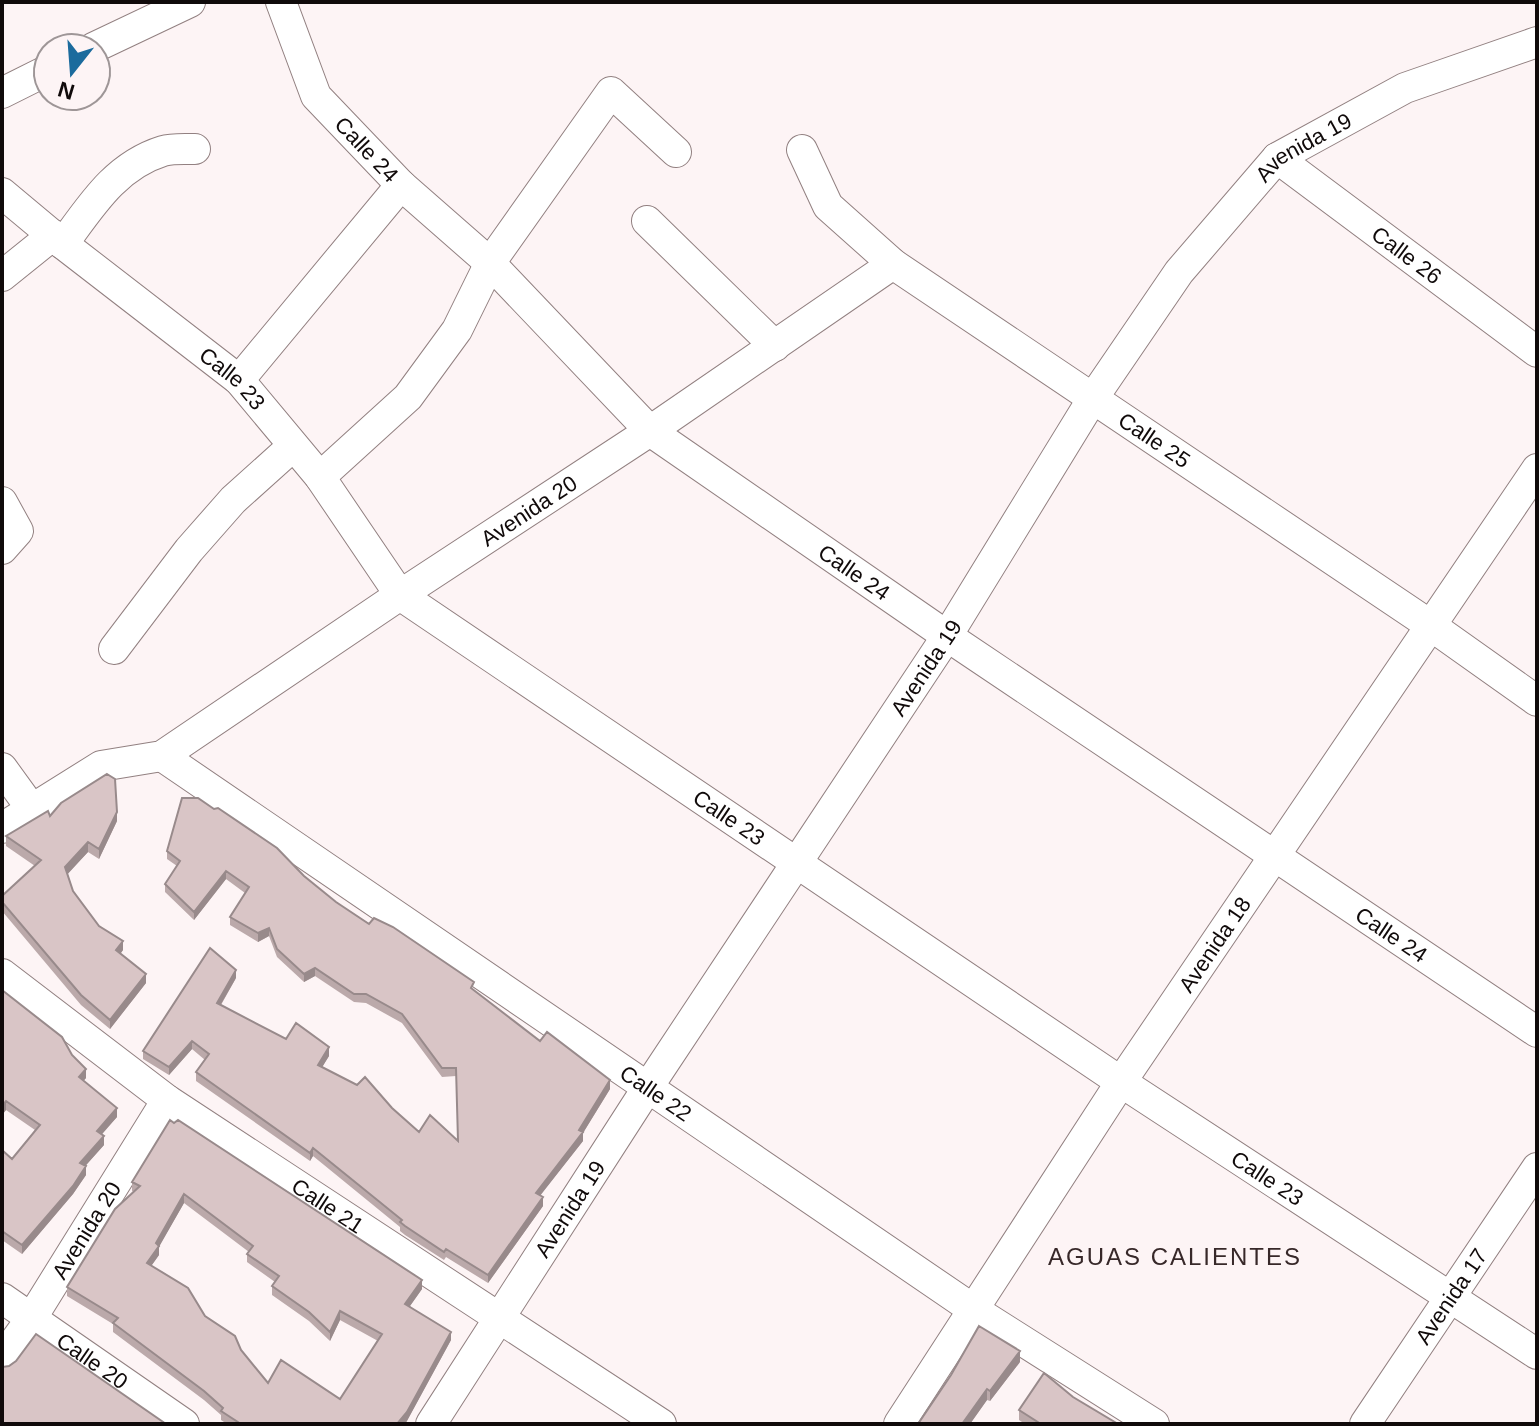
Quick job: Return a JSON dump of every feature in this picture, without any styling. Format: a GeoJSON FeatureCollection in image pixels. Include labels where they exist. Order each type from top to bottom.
{"type":"FeatureCollection","features":[{"type":"Feature","properties":{"kind":"street"},"geometry":{"type":"LineString","coordinates":[[112,39],[190,2]]}},
{"type":"Feature","properties":{"kind":"street","name":"Calle 24"},"geometry":{"type":"LineString","coordinates":[[281,2],[316,96],[401,185],[490,263],[650,431],[947,636],[1537,1032]]}},
{"type":"Feature","properties":{"kind":"street","name":"Avenida 19"},"geometry":{"type":"LineString","coordinates":[[431,1424],[648,1087],[947,636],[1093,398],[1179,272],[1277,158],[1405,88],[1537,42]]}},
{"type":"Feature","properties":{"kind":"street"},"geometry":{"type":"LineString","coordinates":[[2,93],[32,78]]}},
{"type":"Feature","properties":{"kind":"street"},"geometry":{"type":"LineString","coordinates":[[320,477],[408,397],[457,330],[490,263],[611,92],[676,152]]}},
{"type":"Feature","properties":{"kind":"street"},"geometry":{"type":"LineString","coordinates":[[2,276],[58,240],[104,188],[128,168],[165,150],[195,149]]}},
{"type":"Feature","properties":{"kind":"street","name":"Calle 25"},"geometry":{"type":"LineString","coordinates":[[802,150],[828,206],[893,264],[1430,625],[1537,701]]}},
{"type":"Feature","properties":{"kind":"street","name":"Calle 26"},"geometry":{"type":"LineString","coordinates":[[1277,158],[1537,352]]}},
{"type":"Feature","properties":{"kind":"street"},"geometry":{"type":"LineString","coordinates":[[239,380],[401,185]]}},
{"type":"Feature","properties":{"kind":"street","name":"Calle 23"},"geometry":{"type":"LineString","coordinates":[[2,193],[15,210],[239,380],[320,477],[400,595],[1121,1082],[1537,1354]]}},
{"type":"Feature","properties":{"kind":"street"},"geometry":{"type":"LineString","coordinates":[[647,221],[775,346]]}},
{"type":"Feature","properties":{"kind":"street","name":"Avenida 20"},"geometry":{"type":"LineString","coordinates":[[162,756],[650,431],[893,264]]}},
{"type":"Feature","properties":{"kind":"street"},"geometry":{"type":"LineString","coordinates":[[114,649],[233,500],[293,446]]}},
{"type":"Feature","properties":{"kind":"street","name":"Avenida 18"},"geometry":{"type":"LineString","coordinates":[[899,1424],[1121,1082],[1537,469]]}},
{"type":"Feature","properties":{"kind":"street"},"geometry":{"type":"LineString","coordinates":[[2,502],[18,531],[2,549]]}},
{"type":"Feature","properties":{"kind":"street"},"geometry":{"type":"LineString","coordinates":[[2,828],[101,766],[162,756]]}},
{"type":"Feature","properties":{"kind":"street","name":"Calle 22"},"geometry":{"type":"LineString","coordinates":[[162,756],[974,1310],[1154,1424]]}},
{"type":"Feature","properties":{"kind":"street"},"geometry":{"type":"LineString","coordinates":[[2,768],[31,808]]}},
{"type":"Feature","properties":{"kind":"street","name":"Calle 21"},"geometry":{"type":"LineString","coordinates":[[2,974],[167,1100],[661,1424]]}},
{"type":"Feature","properties":{"kind":"street","name":"Avenida 20"},"geometry":{"type":"LineString","coordinates":[[2,1359],[31,1319],[167,1100]]}},
{"type":"Feature","properties":{"kind":"street","name":"Avenida 17"},"geometry":{"type":"LineString","coordinates":[[1365,1424],[1537,1168]]}},
{"type":"Feature","properties":{"kind":"street","name":"Calle 20"},"geometry":{"type":"LineString","coordinates":[[2,1298],[184,1424]]}},
{"type":"Feature","properties":{"kind":"building"},"geometry":{"type":"Polygon","coordinates":[[[107,774],[115,779],[117,812],[99,849],[88,842],[65,867],[73,891],[99,926],[123,941],[116,950],[146,974],[110,1020],[81,995],[2,902],[2,896],[41,860],[6,836],[48,811],[50,816],[61,803],[107,774]]]}},
{"type":"Feature","properties":{"kind":"building"},"geometry":{"type":"Polygon","coordinates":[[[182,798],[198,798],[214,809],[218,808],[277,848],[304,876],[336,902],[369,924],[374,918],[393,927],[474,982],[471,988],[540,1041],[547,1032],[610,1080],[579,1130],[583,1132],[536,1193],[543,1197],[488,1275],[446,1249],[444,1252],[405,1226],[400,1222],[402,1220],[313,1148],[310,1153],[196,1072],[209,1054],[192,1041],[169,1067],[143,1051],[210,948],[236,970],[217,1003],[286,1039],[296,1023],[329,1047],[318,1065],[357,1085],[365,1077],[392,1108],[419,1132],[430,1115],[458,1141],[456,1068],[442,1068],[402,1014],[366,994],[354,994],[315,968],[304,974],[277,949],[269,928],[258,933],[230,917],[249,887],[226,871],[194,912],[165,884],[180,861],[167,851],[182,798]]]}},
{"type":"Feature","properties":{"kind":"building"},"geometry":{"type":"Polygon","coordinates":[[[2,990],[62,1037],[72,1055],[86,1069],[79,1077],[117,1108],[97,1131],[104,1136],[80,1163],[86,1166],[73,1186],[22,1245],[2,1231],[2,1150],[12,1159],[40,1125],[6,1101],[2,1106],[2,990]]]}},
{"type":"Feature","properties":{"kind":"building"},"geometry":{"type":"Polygon","coordinates":[[[170,1120],[174,1123],[178,1120],[422,1280],[405,1304],[451,1332],[407,1412],[397,1424],[241,1424],[221,1411],[223,1408],[204,1391],[113,1323],[118,1318],[67,1287],[115,1209],[140,1186],[132,1182],[170,1120]],[[184,1194],[156,1243],[159,1246],[147,1263],[188,1288],[205,1316],[235,1336],[241,1350],[268,1383],[281,1360],[340,1399],[382,1334],[340,1311],[330,1332],[309,1312],[272,1286],[279,1276],[247,1254],[253,1246],[184,1194]]]}},
{"type":"Feature","properties":{"kind":"building"},"geometry":{"type":"Polygon","coordinates":[[[979,1326],[1020,1351],[962,1424],[918,1424],[951,1375],[979,1326]]]}},
{"type":"Feature","properties":{"kind":"building"},"geometry":{"type":"Polygon","coordinates":[[[36,1334],[166,1424],[2,1424],[2,1367],[16,1361],[36,1334]]]}},
{"type":"Feature","properties":{"kind":"building"},"geometry":{"type":"Polygon","coordinates":[[[1044,1373],[1073,1397],[1118,1424],[1041,1424],[1019,1410],[1044,1373]]]}},
{"type":"Feature","properties":{"kind":"district","name":"AGUAS CALIENTES"},"geometry":{"type":"Point","coordinates":[1175,1257]}}]}
